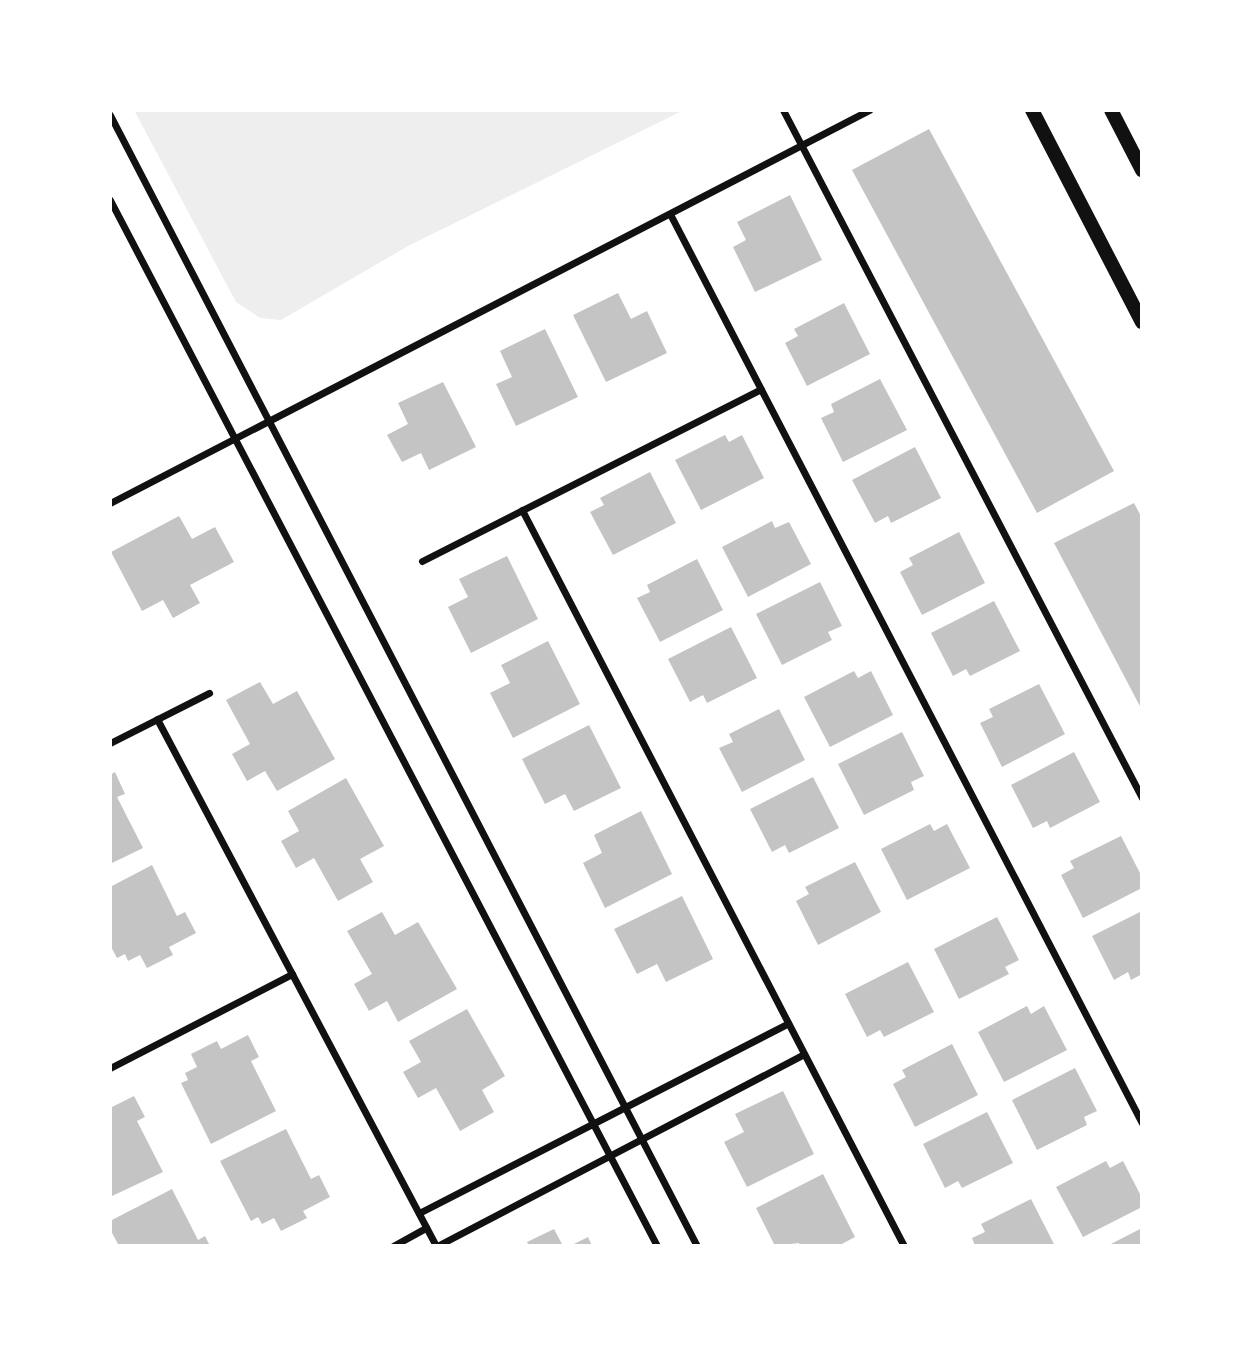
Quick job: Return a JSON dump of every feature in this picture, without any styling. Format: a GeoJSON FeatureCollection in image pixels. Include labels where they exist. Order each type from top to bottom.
{"type":"FeatureCollection","features":[{"type":"Feature","properties":{"kind":"main road"},"geometry":{"type":"LineString","coordinates":[[1032,110],[1142,322]]}},
{"type":"Feature","properties":{"kind":"main road"},"geometry":{"type":"LineString","coordinates":[[1111,110],[1142,170]]}},
{"type":"Feature","properties":{"kind":"street"},"geometry":{"type":"LineString","coordinates":[[783,110],[1142,798]]}},
{"type":"Feature","properties":{"kind":"street"},"geometry":{"type":"LineString","coordinates":[[110,503],[869,110]]}},
{"type":"Feature","properties":{"kind":"street"},"geometry":{"type":"LineString","coordinates":[[110,115],[697,1246]]}},
{"type":"Feature","properties":{"kind":"street"},"geometry":{"type":"LineString","coordinates":[[110,200],[657,1246]]}},
{"type":"Feature","properties":{"kind":"street"},"geometry":{"type":"LineString","coordinates":[[670,214],[1142,1123]]}},
{"type":"Feature","properties":{"kind":"street"},"geometry":{"type":"LineString","coordinates":[[422,561],[761,389]]}},
{"type":"Feature","properties":{"kind":"street"},"geometry":{"type":"LineString","coordinates":[[523,510],[904,1246]]}},
{"type":"Feature","properties":{"kind":"street"},"geometry":{"type":"LineString","coordinates":[[110,743],[209,693]]}},
{"type":"Feature","properties":{"kind":"street"},"geometry":{"type":"LineString","coordinates":[[157,719],[436,1246],[804,1054]]}},
{"type":"Feature","properties":{"kind":"street"},"geometry":{"type":"LineString","coordinates":[[110,1068],[292,974]]}},
{"type":"Feature","properties":{"kind":"street"},"geometry":{"type":"LineString","coordinates":[[419,1213],[788,1023]]}},
{"type":"Feature","properties":{"kind":"street"},"geometry":{"type":"LineString","coordinates":[[393,1246],[426,1228]]}},
{"type":"Feature","properties":{"kind":"shaded area"},"geometry":{"type":"Polygon","coordinates":[[[134,110],[684,110],[408,246],[281,320],[260,318],[236,302],[134,110]]]}},
{"type":"Feature","properties":{"kind":"building"},"geometry":{"type":"Polygon","coordinates":[[[929,129],[1114,471],[1037,513],[852,170],[929,129]]]}},
{"type":"Feature","properties":{"kind":"building"},"geometry":{"type":"Polygon","coordinates":[[[790,195],[822,260],[755,292],[733,247],[746,240],[737,222],[790,195]]]}},
{"type":"Feature","properties":{"kind":"building"},"geometry":{"type":"Polygon","coordinates":[[[618,293],[631,319],[647,311],[667,353],[606,382],[573,315],[618,293]]]}},
{"type":"Feature","properties":{"kind":"building"},"geometry":{"type":"Polygon","coordinates":[[[844,303],[870,354],[807,386],[785,343],[798,336],[794,329],[844,303]]]}},
{"type":"Feature","properties":{"kind":"building"},"geometry":{"type":"Polygon","coordinates":[[[545,329],[578,397],[516,426],[496,384],[512,377],[500,351],[545,329]]]}},
{"type":"Feature","properties":{"kind":"building"},"geometry":{"type":"Polygon","coordinates":[[[880,379],[907,430],[843,462],[821,418],[834,412],[831,404],[880,379]]]}},
{"type":"Feature","properties":{"kind":"building"},"geometry":{"type":"Polygon","coordinates":[[[443,382],[476,447],[429,470],[421,453],[402,462],[387,435],[408,424],[398,403],[443,382]]]}},
{"type":"Feature","properties":{"kind":"building"},"geometry":{"type":"Polygon","coordinates":[[[725,435],[729,442],[742,435],[764,478],[701,510],[675,460],[725,435]]]}},
{"type":"Feature","properties":{"kind":"building"},"geometry":{"type":"Polygon","coordinates":[[[915,447],[941,498],[891,523],[888,516],[875,523],[852,480],[915,447]]]}},
{"type":"Feature","properties":{"kind":"building"},"geometry":{"type":"Polygon","coordinates":[[[650,472],[676,523],[613,555],[590,512],[604,505],[600,498],[650,472]]]}},
{"type":"Feature","properties":{"kind":"building"},"geometry":{"type":"Polygon","coordinates":[[[1134,503],[1142,518],[1142,710],[1054,543],[1134,503]]]}},
{"type":"Feature","properties":{"kind":"building"},"geometry":{"type":"Polygon","coordinates":[[[179,516],[192,539],[215,527],[234,562],[190,585],[200,603],[173,618],[163,600],[142,611],[111,552],[179,516]]]}},
{"type":"Feature","properties":{"kind":"building"},"geometry":{"type":"Polygon","coordinates":[[[772,521],[775,528],[789,522],[811,564],[748,597],[722,547],[772,521]]]}},
{"type":"Feature","properties":{"kind":"building"},"geometry":{"type":"Polygon","coordinates":[[[959,532],[985,583],[922,615],[900,572],[913,565],[909,558],[959,532]]]}},
{"type":"Feature","properties":{"kind":"building"},"geometry":{"type":"Polygon","coordinates":[[[507,556],[538,619],[471,653],[448,607],[468,597],[459,579],[507,556]]]}},
{"type":"Feature","properties":{"kind":"building"},"geometry":{"type":"Polygon","coordinates":[[[697,559],[723,610],[660,642],[637,598],[650,592],[647,585],[697,559]]]}},
{"type":"Feature","properties":{"kind":"building"},"geometry":{"type":"Polygon","coordinates":[[[820,582],[842,626],[828,632],[832,640],[782,665],[756,614],[820,582]]]}},
{"type":"Feature","properties":{"kind":"building"},"geometry":{"type":"Polygon","coordinates":[[[994,601],[1020,651],[970,676],[966,669],[953,676],[931,633],[994,601]]]}},
{"type":"Feature","properties":{"kind":"building"},"geometry":{"type":"Polygon","coordinates":[[[731,627],[757,678],[707,703],[703,695],[690,702],[668,659],[731,627]]]}},
{"type":"Feature","properties":{"kind":"building"},"geometry":{"type":"Polygon","coordinates":[[[548,641],[580,704],[513,738],[490,693],[510,683],[501,665],[548,641]]]}},
{"type":"Feature","properties":{"kind":"building"},"geometry":{"type":"Polygon","coordinates":[[[854,671],[858,678],[871,671],[893,715],[830,747],[804,697],[854,671]]]}},
{"type":"Feature","properties":{"kind":"building"},"geometry":{"type":"Polygon","coordinates":[[[260,682],[273,704],[297,691],[335,759],[277,791],[265,771],[247,781],[232,754],[250,744],[226,700],[260,682]]]}},
{"type":"Feature","properties":{"kind":"building"},"geometry":{"type":"Polygon","coordinates":[[[1039,684],[1065,734],[1002,767],[980,723],[993,717],[989,709],[1039,684]]]}},
{"type":"Feature","properties":{"kind":"building"},"geometry":{"type":"Polygon","coordinates":[[[779,709],[805,760],[742,792],[719,748],[733,742],[729,734],[779,709]]]}},
{"type":"Feature","properties":{"kind":"building"},"geometry":{"type":"Polygon","coordinates":[[[589,725],[621,788],[574,811],[565,794],[545,804],[522,759],[589,725]]]}},
{"type":"Feature","properties":{"kind":"building"},"geometry":{"type":"Polygon","coordinates":[[[902,732],[924,776],[911,782],[914,790],[864,815],[838,764],[902,732]]]}},
{"type":"Feature","properties":{"kind":"building"},"geometry":{"type":"Polygon","coordinates":[[[1074,752],[1100,802],[1050,828],[1047,821],[1033,828],[1011,785],[1074,752]]]}},
{"type":"Feature","properties":{"kind":"building"},"geometry":{"type":"Polygon","coordinates":[[[115,772],[125,794],[117,797],[143,848],[110,864],[110,775],[115,772]]]}},
{"type":"Feature","properties":{"kind":"building"},"geometry":{"type":"Polygon","coordinates":[[[813,777],[839,828],[789,853],[785,845],[772,852],[750,809],[813,777]]]}},
{"type":"Feature","properties":{"kind":"building"},"geometry":{"type":"Polygon","coordinates":[[[346,778],[384,846],[360,859],[373,882],[338,901],[314,858],[296,868],[281,841],[299,831],[288,811],[346,778]]]}},
{"type":"Feature","properties":{"kind":"building"},"geometry":{"type":"Polygon","coordinates":[[[641,811],[672,874],[605,908],[583,863],[602,853],[594,835],[641,811]]]}},
{"type":"Feature","properties":{"kind":"building"},"geometry":{"type":"Polygon","coordinates":[[[930,824],[934,831],[947,824],[970,868],[907,900],[881,849],[930,824]]]}},
{"type":"Feature","properties":{"kind":"building"},"geometry":{"type":"Polygon","coordinates":[[[1121,836],[1142,877],[1142,888],[1083,918],[1061,875],[1074,868],[1070,861],[1121,836]]]}},
{"type":"Feature","properties":{"kind":"building"},"geometry":{"type":"Polygon","coordinates":[[[855,862],[881,912],[818,945],[796,901],[809,894],[805,887],[855,862]]]}},
{"type":"Feature","properties":{"kind":"building"},"geometry":{"type":"Polygon","coordinates":[[[152,865],[177,916],[185,912],[196,933],[169,947],[173,955],[147,968],[140,955],[128,961],[125,954],[117,958],[110,945],[110,887],[152,865]]]}},
{"type":"Feature","properties":{"kind":"building"},"geometry":{"type":"Polygon","coordinates":[[[682,896],[713,959],[666,982],[657,964],[637,974],[614,929],[682,896]]]}},
{"type":"Feature","properties":{"kind":"building"},"geometry":{"type":"Polygon","coordinates":[[[1142,911],[1142,974],[1131,980],[1128,972],[1114,980],[1092,936],[1142,911]]]}},
{"type":"Feature","properties":{"kind":"building"},"geometry":{"type":"Polygon","coordinates":[[[382,912],[395,935],[418,922],[457,989],[398,1022],[387,1001],[369,1011],[354,984],[372,974],[347,931],[382,912]]]}},
{"type":"Feature","properties":{"kind":"building"},"geometry":{"type":"Polygon","coordinates":[[[997,917],[1019,960],[1005,967],[1009,974],[959,999],[934,949],[997,917]]]}},
{"type":"Feature","properties":{"kind":"building"},"geometry":{"type":"Polygon","coordinates":[[[908,962],[934,1012],[884,1037],[880,1030],[867,1037],[845,994],[908,962]]]}},
{"type":"Feature","properties":{"kind":"building"},"geometry":{"type":"Polygon","coordinates":[[[1027,1006],[1031,1014],[1044,1006],[1067,1050],[1004,1082],[978,1032],[1027,1006]]]}},
{"type":"Feature","properties":{"kind":"building"},"geometry":{"type":"Polygon","coordinates":[[[467,1009],[505,1076],[482,1090],[494,1112],[460,1131],[436,1088],[418,1098],[403,1072],[421,1062],[409,1041],[467,1009]]]}},
{"type":"Feature","properties":{"kind":"building"},"geometry":{"type":"Polygon","coordinates":[[[248,1035],[259,1057],[251,1061],[276,1111],[211,1144],[181,1083],[188,1080],[185,1073],[197,1067],[191,1054],[217,1041],[221,1049],[248,1035]]]}},
{"type":"Feature","properties":{"kind":"building"},"geometry":{"type":"Polygon","coordinates":[[[952,1044],[978,1095],[915,1127],[893,1084],[906,1077],[902,1070],[952,1044]]]}},
{"type":"Feature","properties":{"kind":"building"},"geometry":{"type":"Polygon","coordinates":[[[1075,1068],[1097,1111],[1084,1117],[1087,1125],[1037,1150],[1012,1100],[1075,1068]]]}},
{"type":"Feature","properties":{"kind":"building"},"geometry":{"type":"Polygon","coordinates":[[[783,1091],[814,1154],[747,1187],[724,1142],[744,1132],[735,1114],[783,1091]]]}},
{"type":"Feature","properties":{"kind":"building"},"geometry":{"type":"Polygon","coordinates":[[[134,1096],[145,1117],[137,1121],[163,1172],[110,1197],[110,1108],[134,1096]]]}},
{"type":"Feature","properties":{"kind":"building"},"geometry":{"type":"Polygon","coordinates":[[[987,1112],[1013,1163],[962,1188],[958,1181],[945,1188],[923,1144],[987,1112]]]}},
{"type":"Feature","properties":{"kind":"building"},"geometry":{"type":"Polygon","coordinates":[[[286,1129],[311,1179],[319,1175],[330,1197],[303,1211],[307,1218],[281,1231],[274,1218],[262,1224],[258,1217],[251,1221],[220,1161],[286,1129]]]}},
{"type":"Feature","properties":{"kind":"building"},"geometry":{"type":"Polygon","coordinates":[[[1106,1161],[1110,1168],[1123,1161],[1142,1198],[1142,1207],[1083,1237],[1056,1187],[1106,1161]]]}},
{"type":"Feature","properties":{"kind":"building"},"geometry":{"type":"Polygon","coordinates":[[[823,1174],[855,1237],[838,1246],[800,1246],[799,1243],[775,1246],[756,1208],[823,1174]]]}},
{"type":"Feature","properties":{"kind":"building"},"geometry":{"type":"Polygon","coordinates":[[[172,1189],[198,1240],[205,1236],[210,1246],[119,1246],[110,1229],[110,1221],[172,1189]]]}},
{"type":"Feature","properties":{"kind":"building"},"geometry":{"type":"Polygon","coordinates":[[[1031,1199],[1055,1246],[975,1246],[972,1238],[985,1232],[981,1224],[1031,1199]]]}},
{"type":"Feature","properties":{"kind":"building"},"geometry":{"type":"Polygon","coordinates":[[[1142,1228],[1142,1246],[1107,1246],[1142,1228]]]}},
{"type":"Feature","properties":{"kind":"building"},"geometry":{"type":"Polygon","coordinates":[[[554,1229],[563,1246],[529,1246],[527,1242],[554,1229]]]}},
{"type":"Feature","properties":{"kind":"building"},"geometry":{"type":"Polygon","coordinates":[[[588,1237],[592,1246],[570,1246],[588,1237]]]}}]}
